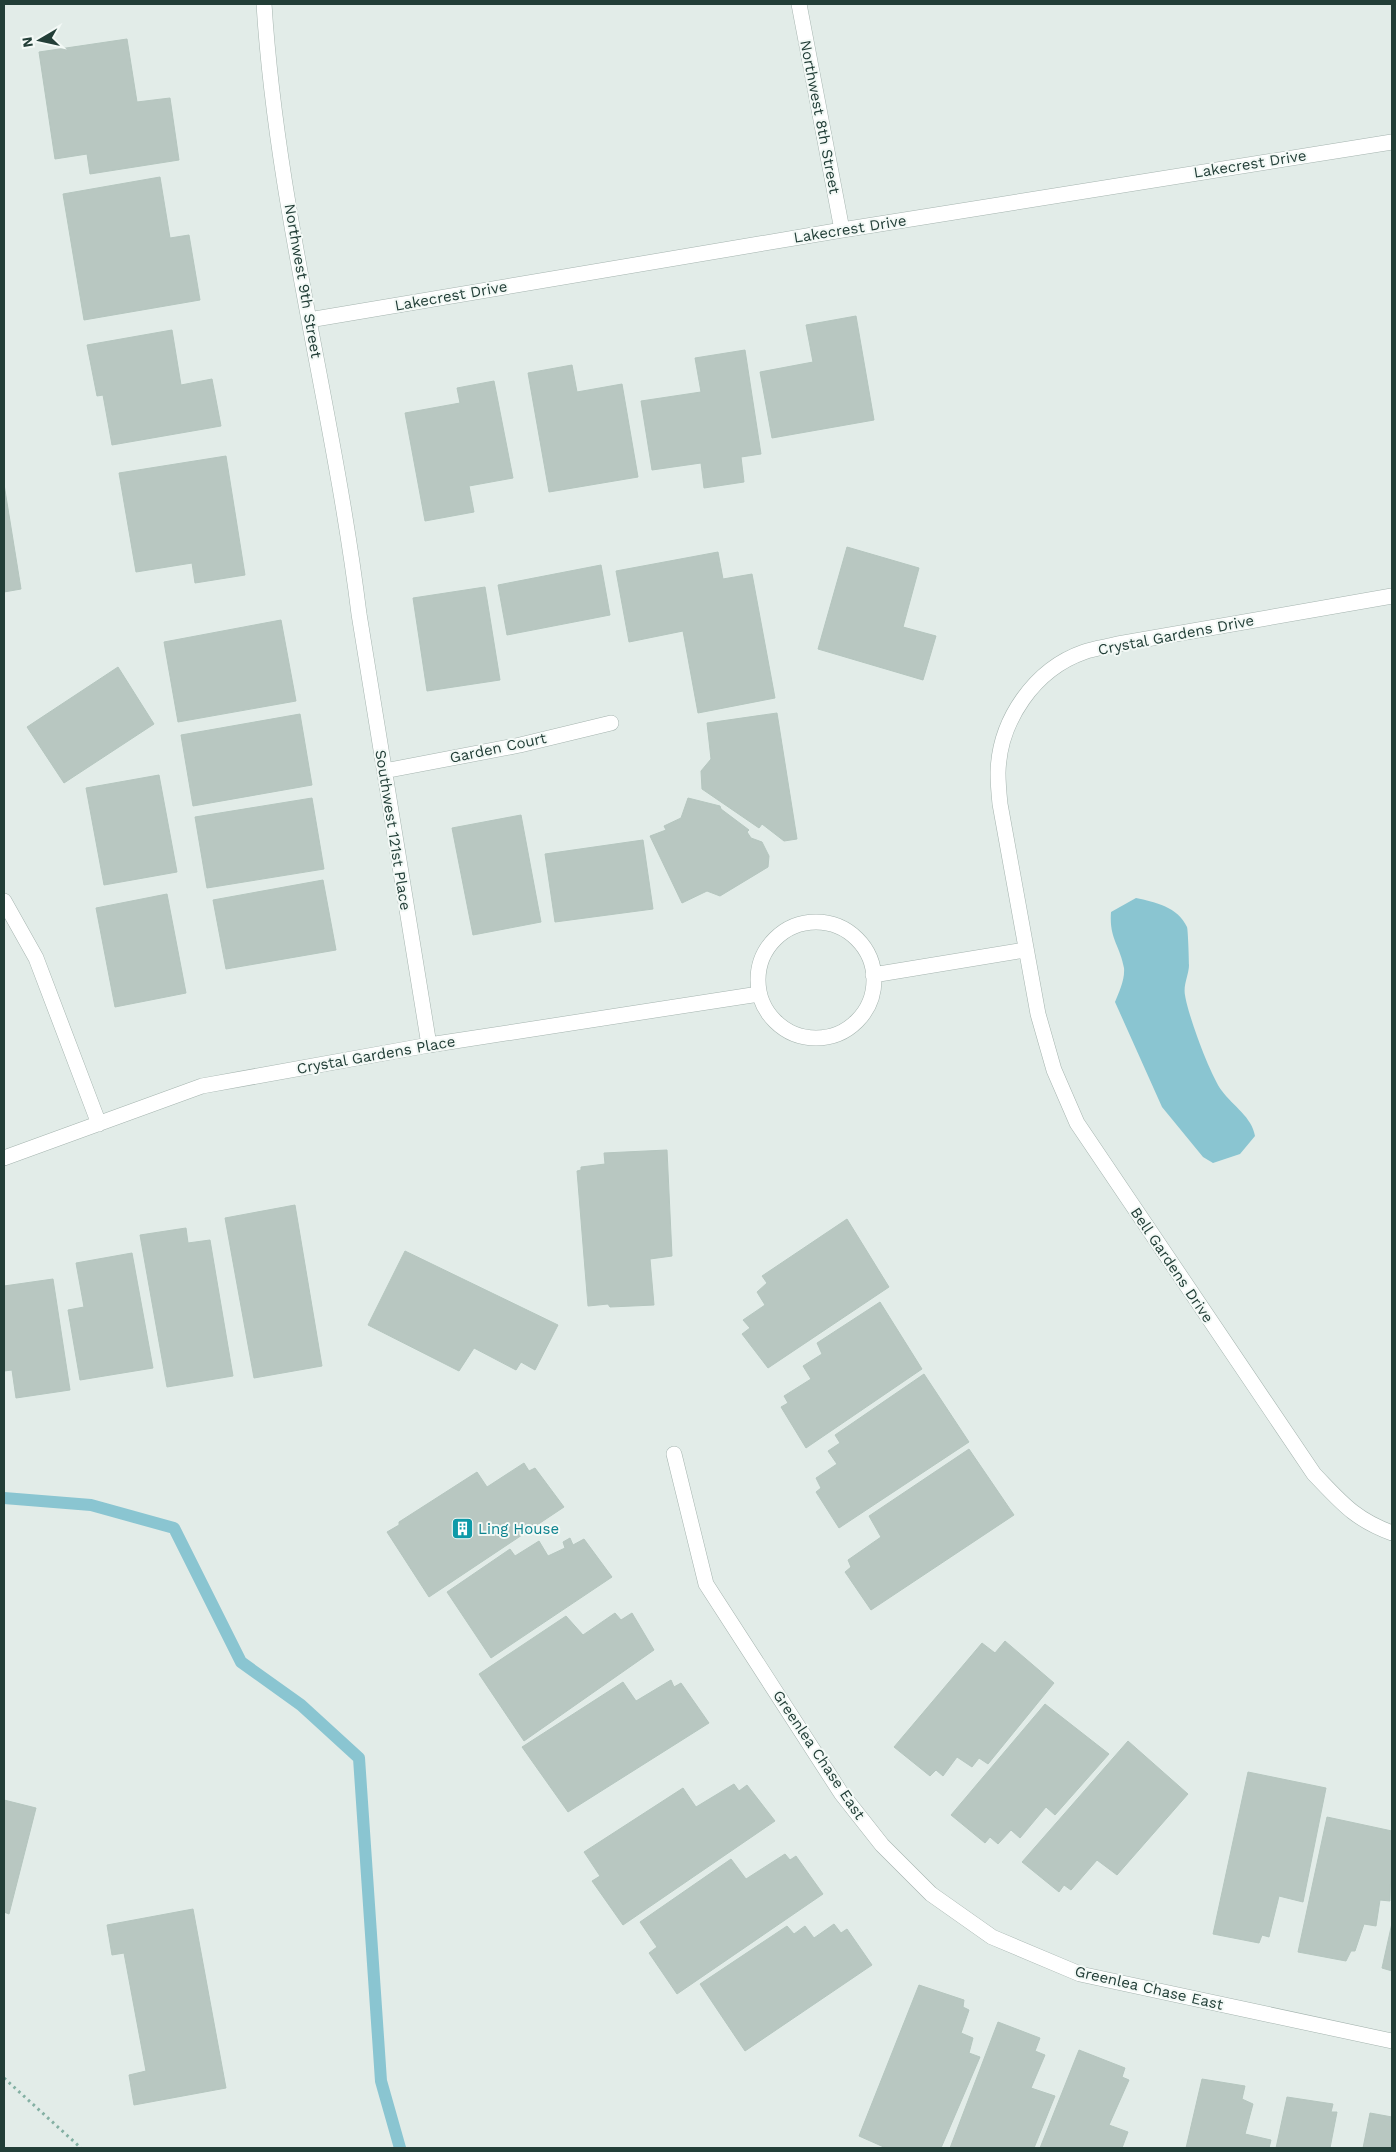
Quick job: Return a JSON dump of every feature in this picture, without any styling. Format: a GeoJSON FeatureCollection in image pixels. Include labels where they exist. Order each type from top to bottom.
{"type":"FeatureCollection","features":[{"type":"Feature","properties":{"kind":"street","name":"Northwest 9th Street"},"geometry":{"type":"LineString","coordinates":[[264,4],[271,91],[309,320],[352,556],[359,614]]}},
{"type":"Feature","properties":{"kind":"street","name":"Northwest 8th Street"},"geometry":{"type":"LineString","coordinates":[[799,4],[842,230]]}},
{"type":"Feature","properties":{"kind":"street","name":"Lakecrest Drive"},"geometry":{"type":"LineString","coordinates":[[309,320],[842,230],[1392,142]]}},
{"type":"Feature","properties":{"kind":"street","name":"Crystal Gardens Drive"},"geometry":{"type":"LineString","coordinates":[[1025,950],[1000,804],[998,772],[1004,738],[1016,710],[1030,687],[1050,670],[1083,652],[1128,642],[1392,596]]}},
{"type":"Feature","properties":{"kind":"street","name":"Southwest 121st Place"},"geometry":{"type":"LineString","coordinates":[[359,614],[429,1045]]}},
{"type":"Feature","properties":{"kind":"street","name":"Garden Court"},"geometry":{"type":"LineString","coordinates":[[384,771],[520,745],[611,723]]}},
{"type":"Feature","properties":{"kind":"street"},"geometry":{"type":"LineString","coordinates":[[4,901],[36,958],[99,1124]]}},
{"type":"Feature","properties":{"kind":"street"},"geometry":{"type":"LineString","coordinates":[[816,921],[842,928],[860,941],[871,961],[873,975],[869,1003],[859,1018],[836,1035],[812,1038],[787,1031],[766,1012],[759,994],[758,974],[760,963],[771,942],[787,928],[796,924],[816,921]]}},
{"type":"Feature","properties":{"kind":"street"},"geometry":{"type":"LineString","coordinates":[[873,975],[1025,950]]}},
{"type":"Feature","properties":{"kind":"street","name":"Bell Gardens Drive"},"geometry":{"type":"LineString","coordinates":[[1025,950],[1038,1014],[1054,1070],[1077,1123],[1314,1474],[1351,1512],[1373,1526],[1392,1533]]}},
{"type":"Feature","properties":{"kind":"street","name":"Crystal Gardens Place"},"geometry":{"type":"LineString","coordinates":[[4,1158],[202,1086],[429,1045],[759,994]]}},
{"type":"Feature","properties":{"kind":"street","name":"Greenlea Chase East"},"geometry":{"type":"LineString","coordinates":[[674,1454],[706,1584],[841,1793],[882,1845],[931,1894],[992,1937],[1080,1974],[1392,2041]]}},
{"type":"Feature","properties":{"kind":"path"},"geometry":{"type":"LineString","coordinates":[[4,2078],[81,2148]]}},
{"type":"Feature","properties":{"kind":"water"},"geometry":{"type":"Polygon","coordinates":[[[1136,898],[1165,906],[1178,915],[1187,927],[1189,965],[1185,991],[1190,1016],[1217,1083],[1226,1096],[1246,1117],[1255,1136],[1240,1154],[1213,1163],[1203,1157],[1162,1107],[1115,1002],[1123,981],[1124,968],[1113,936],[1111,912],[1136,898]]]}},
{"type":"Feature","properties":{"kind":"building"},"geometry":{"type":"Polygon","coordinates":[[[127,39],[137,102],[170,98],[179,160],[90,174],[87,154],[55,159],[39,52],[127,39]]]}},
{"type":"Feature","properties":{"kind":"building"},"geometry":{"type":"Polygon","coordinates":[[[160,177],[170,238],[189,235],[200,300],[84,320],[63,194],[160,177]]]}},
{"type":"Feature","properties":{"kind":"building"},"geometry":{"type":"Polygon","coordinates":[[[856,316],[874,420],[772,438],[760,372],[813,362],[806,325],[856,316]]]}},
{"type":"Feature","properties":{"kind":"building"},"geometry":{"type":"Polygon","coordinates":[[[172,330],[181,385],[212,379],[221,426],[112,445],[103,395],[97,396],[87,345],[172,330]]]}},
{"type":"Feature","properties":{"kind":"building"},"geometry":{"type":"Polygon","coordinates":[[[745,350],[761,454],[741,457],[744,482],[704,488],[701,463],[652,470],[641,401],[701,392],[695,358],[745,350]]]}},
{"type":"Feature","properties":{"kind":"building"},"geometry":{"type":"Polygon","coordinates":[[[572,365],[577,392],[622,384],[638,477],[549,492],[528,373],[572,365]]]}},
{"type":"Feature","properties":{"kind":"building"},"geometry":{"type":"Polygon","coordinates":[[[494,381],[513,478],[469,486],[474,512],[425,521],[405,413],[460,403],[457,388],[494,381]]]}},
{"type":"Feature","properties":{"kind":"building"},"geometry":{"type":"Polygon","coordinates":[[[226,456],[245,575],[195,583],[192,563],[136,572],[119,473],[226,456]]]}},
{"type":"Feature","properties":{"kind":"building"},"geometry":{"type":"Polygon","coordinates":[[[4,484],[21,589],[4,592],[4,484]]]}},
{"type":"Feature","properties":{"kind":"building"},"geometry":{"type":"Polygon","coordinates":[[[847,547],[919,568],[903,627],[936,636],[923,680],[818,649],[847,547]]]}},
{"type":"Feature","properties":{"kind":"building"},"geometry":{"type":"Polygon","coordinates":[[[718,552],[723,579],[752,574],[775,698],[698,713],[683,631],[629,642],[616,571],[718,552]]]}},
{"type":"Feature","properties":{"kind":"building"},"geometry":{"type":"Polygon","coordinates":[[[601,565],[610,615],[507,635],[498,585],[601,565]]]}},
{"type":"Feature","properties":{"kind":"building"},"geometry":{"type":"Polygon","coordinates":[[[485,587],[500,680],[427,691],[413,598],[485,587]]]}},
{"type":"Feature","properties":{"kind":"building"},"geometry":{"type":"Polygon","coordinates":[[[281,620],[296,701],[178,722],[164,642],[281,620]]]}},
{"type":"Feature","properties":{"kind":"building"},"geometry":{"type":"Polygon","coordinates":[[[118,667],[154,724],[64,783],[27,727],[118,667]]]}},
{"type":"Feature","properties":{"kind":"building"},"geometry":{"type":"Polygon","coordinates":[[[777,713],[797,839],[784,841],[762,824],[759,828],[702,789],[701,771],[711,759],[707,723],[777,713]]]}},
{"type":"Feature","properties":{"kind":"building"},"geometry":{"type":"Polygon","coordinates":[[[300,714],[312,785],[193,806],[181,735],[300,714]]]}},
{"type":"Feature","properties":{"kind":"building"},"geometry":{"type":"Polygon","coordinates":[[[159,775],[177,872],[104,885],[86,788],[159,775]]]}},
{"type":"Feature","properties":{"kind":"building"},"geometry":{"type":"Polygon","coordinates":[[[312,798],[324,869],[207,888],[195,817],[312,798]]]}},
{"type":"Feature","properties":{"kind":"building"},"geometry":{"type":"Polygon","coordinates":[[[688,798],[720,806],[721,809],[749,830],[747,832],[751,838],[762,842],[769,856],[768,867],[720,896],[707,891],[682,903],[650,836],[666,830],[664,826],[681,818],[688,798]]]}},
{"type":"Feature","properties":{"kind":"building"},"geometry":{"type":"Polygon","coordinates":[[[521,815],[541,922],[473,935],[452,828],[521,815]]]}},
{"type":"Feature","properties":{"kind":"building"},"geometry":{"type":"Polygon","coordinates":[[[643,840],[653,909],[555,922],[545,854],[643,840]]]}},
{"type":"Feature","properties":{"kind":"building"},"geometry":{"type":"Polygon","coordinates":[[[323,880],[336,950],[226,969],[213,900],[323,880]]]}},
{"type":"Feature","properties":{"kind":"building"},"geometry":{"type":"Polygon","coordinates":[[[167,894],[186,993],[115,1007],[96,908],[167,894]]]}},
{"type":"Feature","properties":{"kind":"building"},"geometry":{"type":"Polygon","coordinates":[[[667,1150],[672,1256],[650,1259],[654,1305],[610,1307],[608,1304],[588,1306],[577,1171],[581,1170],[581,1167],[605,1164],[604,1153],[667,1150]]]}},
{"type":"Feature","properties":{"kind":"building"},"geometry":{"type":"Polygon","coordinates":[[[295,1205],[322,1366],[254,1378],[225,1218],[295,1205]]]}},
{"type":"Feature","properties":{"kind":"building"},"geometry":{"type":"Polygon","coordinates":[[[847,1219],[889,1287],[768,1368],[742,1334],[750,1328],[743,1320],[765,1305],[757,1292],[767,1283],[762,1276],[847,1219]]]}},
{"type":"Feature","properties":{"kind":"building"},"geometry":{"type":"Polygon","coordinates":[[[186,1228],[188,1243],[210,1240],[233,1376],[167,1387],[140,1235],[186,1228]]]}},
{"type":"Feature","properties":{"kind":"building"},"geometry":{"type":"Polygon","coordinates":[[[405,1251],[558,1325],[535,1370],[521,1362],[516,1370],[474,1348],[459,1371],[368,1325],[405,1251]]]}},
{"type":"Feature","properties":{"kind":"building"},"geometry":{"type":"Polygon","coordinates":[[[132,1253],[153,1368],[80,1380],[68,1310],[84,1307],[76,1263],[132,1253]]]}},
{"type":"Feature","properties":{"kind":"building"},"geometry":{"type":"Polygon","coordinates":[[[53,1279],[70,1390],[16,1398],[12,1370],[4,1371],[4,1286],[53,1279]]]}},
{"type":"Feature","properties":{"kind":"building"},"geometry":{"type":"Polygon","coordinates":[[[880,1302],[922,1369],[806,1448],[781,1407],[788,1403],[784,1396],[811,1379],[803,1366],[822,1354],[817,1343],[880,1302]]]}},
{"type":"Feature","properties":{"kind":"building"},"geometry":{"type":"Polygon","coordinates":[[[924,1374],[969,1442],[839,1528],[816,1492],[821,1488],[816,1478],[837,1464],[828,1451],[840,1443],[835,1435],[924,1374]]]}},
{"type":"Feature","properties":{"kind":"building"},"geometry":{"type":"Polygon","coordinates":[[[969,1449],[1014,1515],[871,1610],[845,1572],[851,1567],[848,1560],[881,1537],[869,1516],[969,1449]]]}},
{"type":"Feature","properties":{"kind":"building","name":"Ling House"},"geometry":{"type":"Polygon","coordinates":[[[524,1463],[529,1471],[535,1468],[564,1507],[429,1597],[387,1532],[399,1525],[399,1522],[477,1472],[487,1487],[524,1463]]]}},
{"type":"Feature","properties":{"kind":"building"},"geometry":{"type":"Polygon","coordinates":[[[570,1538],[573,1545],[584,1539],[612,1577],[491,1658],[447,1592],[510,1549],[515,1556],[539,1541],[548,1556],[565,1548],[563,1542],[570,1538]]]}},
{"type":"Feature","properties":{"kind":"building"},"geometry":{"type":"Polygon","coordinates":[[[615,1613],[621,1620],[632,1613],[654,1650],[524,1741],[479,1674],[566,1616],[583,1635],[615,1613]]]}},
{"type":"Feature","properties":{"kind":"building"},"geometry":{"type":"Polygon","coordinates":[[[1005,1641],[1054,1683],[988,1764],[979,1758],[972,1767],[957,1757],[943,1776],[936,1770],[930,1776],[894,1747],[982,1643],[995,1653],[1005,1641]]]}},
{"type":"Feature","properties":{"kind":"building"},"geometry":{"type":"Polygon","coordinates":[[[671,1680],[674,1687],[681,1683],[709,1723],[568,1812],[522,1747],[623,1682],[636,1701],[671,1680]]]}},
{"type":"Feature","properties":{"kind":"building"},"geometry":{"type":"Polygon","coordinates":[[[1045,1704],[1109,1754],[1055,1815],[1046,1807],[1020,1838],[1011,1830],[998,1844],[990,1837],[985,1843],[951,1815],[1045,1704]]]}},
{"type":"Feature","properties":{"kind":"building"},"geometry":{"type":"Polygon","coordinates":[[[1128,1741],[1188,1794],[1117,1875],[1097,1860],[1071,1890],[1064,1885],[1059,1892],[1022,1862],[1128,1741]]]}},
{"type":"Feature","properties":{"kind":"building"},"geometry":{"type":"Polygon","coordinates":[[[1248,1772],[1326,1788],[1303,1902],[1279,1896],[1269,1937],[1262,1935],[1259,1943],[1213,1934],[1248,1772]]]}},
{"type":"Feature","properties":{"kind":"building"},"geometry":{"type":"Polygon","coordinates":[[[734,1784],[739,1791],[747,1785],[775,1821],[623,1925],[592,1881],[600,1876],[584,1852],[683,1788],[696,1807],[734,1784]]]}},
{"type":"Feature","properties":{"kind":"building"},"geometry":{"type":"Polygon","coordinates":[[[4,1800],[36,1808],[9,1914],[4,1912],[4,1800]]]}},
{"type":"Feature","properties":{"kind":"building"},"geometry":{"type":"Polygon","coordinates":[[[1327,1817],[1392,1831],[1390,1901],[1380,1900],[1376,1926],[1364,1924],[1355,1951],[1351,1951],[1346,1961],[1298,1952],[1327,1817]]]}},
{"type":"Feature","properties":{"kind":"building"},"geometry":{"type":"Polygon","coordinates":[[[785,1854],[790,1860],[796,1856],[823,1894],[677,1994],[649,1953],[657,1947],[640,1922],[731,1859],[746,1879],[785,1854]]]}},
{"type":"Feature","properties":{"kind":"building"},"geometry":{"type":"Polygon","coordinates":[[[193,1909],[226,2088],[134,2105],[129,2075],[146,2071],[124,1953],[112,1955],[107,1925],[193,1909]]]}},
{"type":"Feature","properties":{"kind":"building"},"geometry":{"type":"Polygon","coordinates":[[[1392,1923],[1392,1971],[1382,1968],[1392,1923]]]}},
{"type":"Feature","properties":{"kind":"building"},"geometry":{"type":"Polygon","coordinates":[[[834,1924],[841,1933],[847,1929],[872,1965],[745,2051],[700,1984],[787,1926],[794,1934],[805,1926],[814,1938],[834,1924]]]}},
{"type":"Feature","properties":{"kind":"building"},"geometry":{"type":"Polygon","coordinates":[[[919,1985],[964,2000],[963,2007],[969,2010],[961,2033],[973,2038],[969,2053],[980,2057],[941,2148],[886,2148],[859,2136],[919,1985]]]}},
{"type":"Feature","properties":{"kind":"building"},"geometry":{"type":"Polygon","coordinates":[[[998,2022],[1040,2038],[1035,2051],[1045,2055],[1031,2088],[1055,2096],[1034,2148],[950,2148],[998,2022]]]}},
{"type":"Feature","properties":{"kind":"building"},"geometry":{"type":"Polygon","coordinates":[[[1079,2050],[1125,2068],[1122,2077],[1129,2080],[1109,2125],[1128,2132],[1122,2148],[1040,2148],[1079,2050]]]}},
{"type":"Feature","properties":{"kind":"building"},"geometry":{"type":"Polygon","coordinates":[[[1202,2079],[1245,2086],[1242,2099],[1253,2104],[1245,2134],[1271,2140],[1269,2148],[1186,2148],[1202,2079]]]}},
{"type":"Feature","properties":{"kind":"building"},"geometry":{"type":"Polygon","coordinates":[[[1287,2097],[1333,2104],[1331,2112],[1337,2112],[1330,2148],[1276,2148],[1287,2097]]]}},
{"type":"Feature","properties":{"kind":"building"},"geometry":{"type":"Polygon","coordinates":[[[1370,2113],[1392,2117],[1392,2148],[1363,2148],[1370,2113]]]}},
{"type":"Feature","properties":{"kind":"waterway"},"geometry":{"type":"LineString","coordinates":[[4,1498],[91,1505],[174,1528],[241,1662],[301,1705],[359,1758],[381,2081],[400,2148]]}},
{"type":"Feature","properties":{"kind":"place","name":"Ling House"},"geometry":{"type":"Point","coordinates":[462,1529]}}]}
